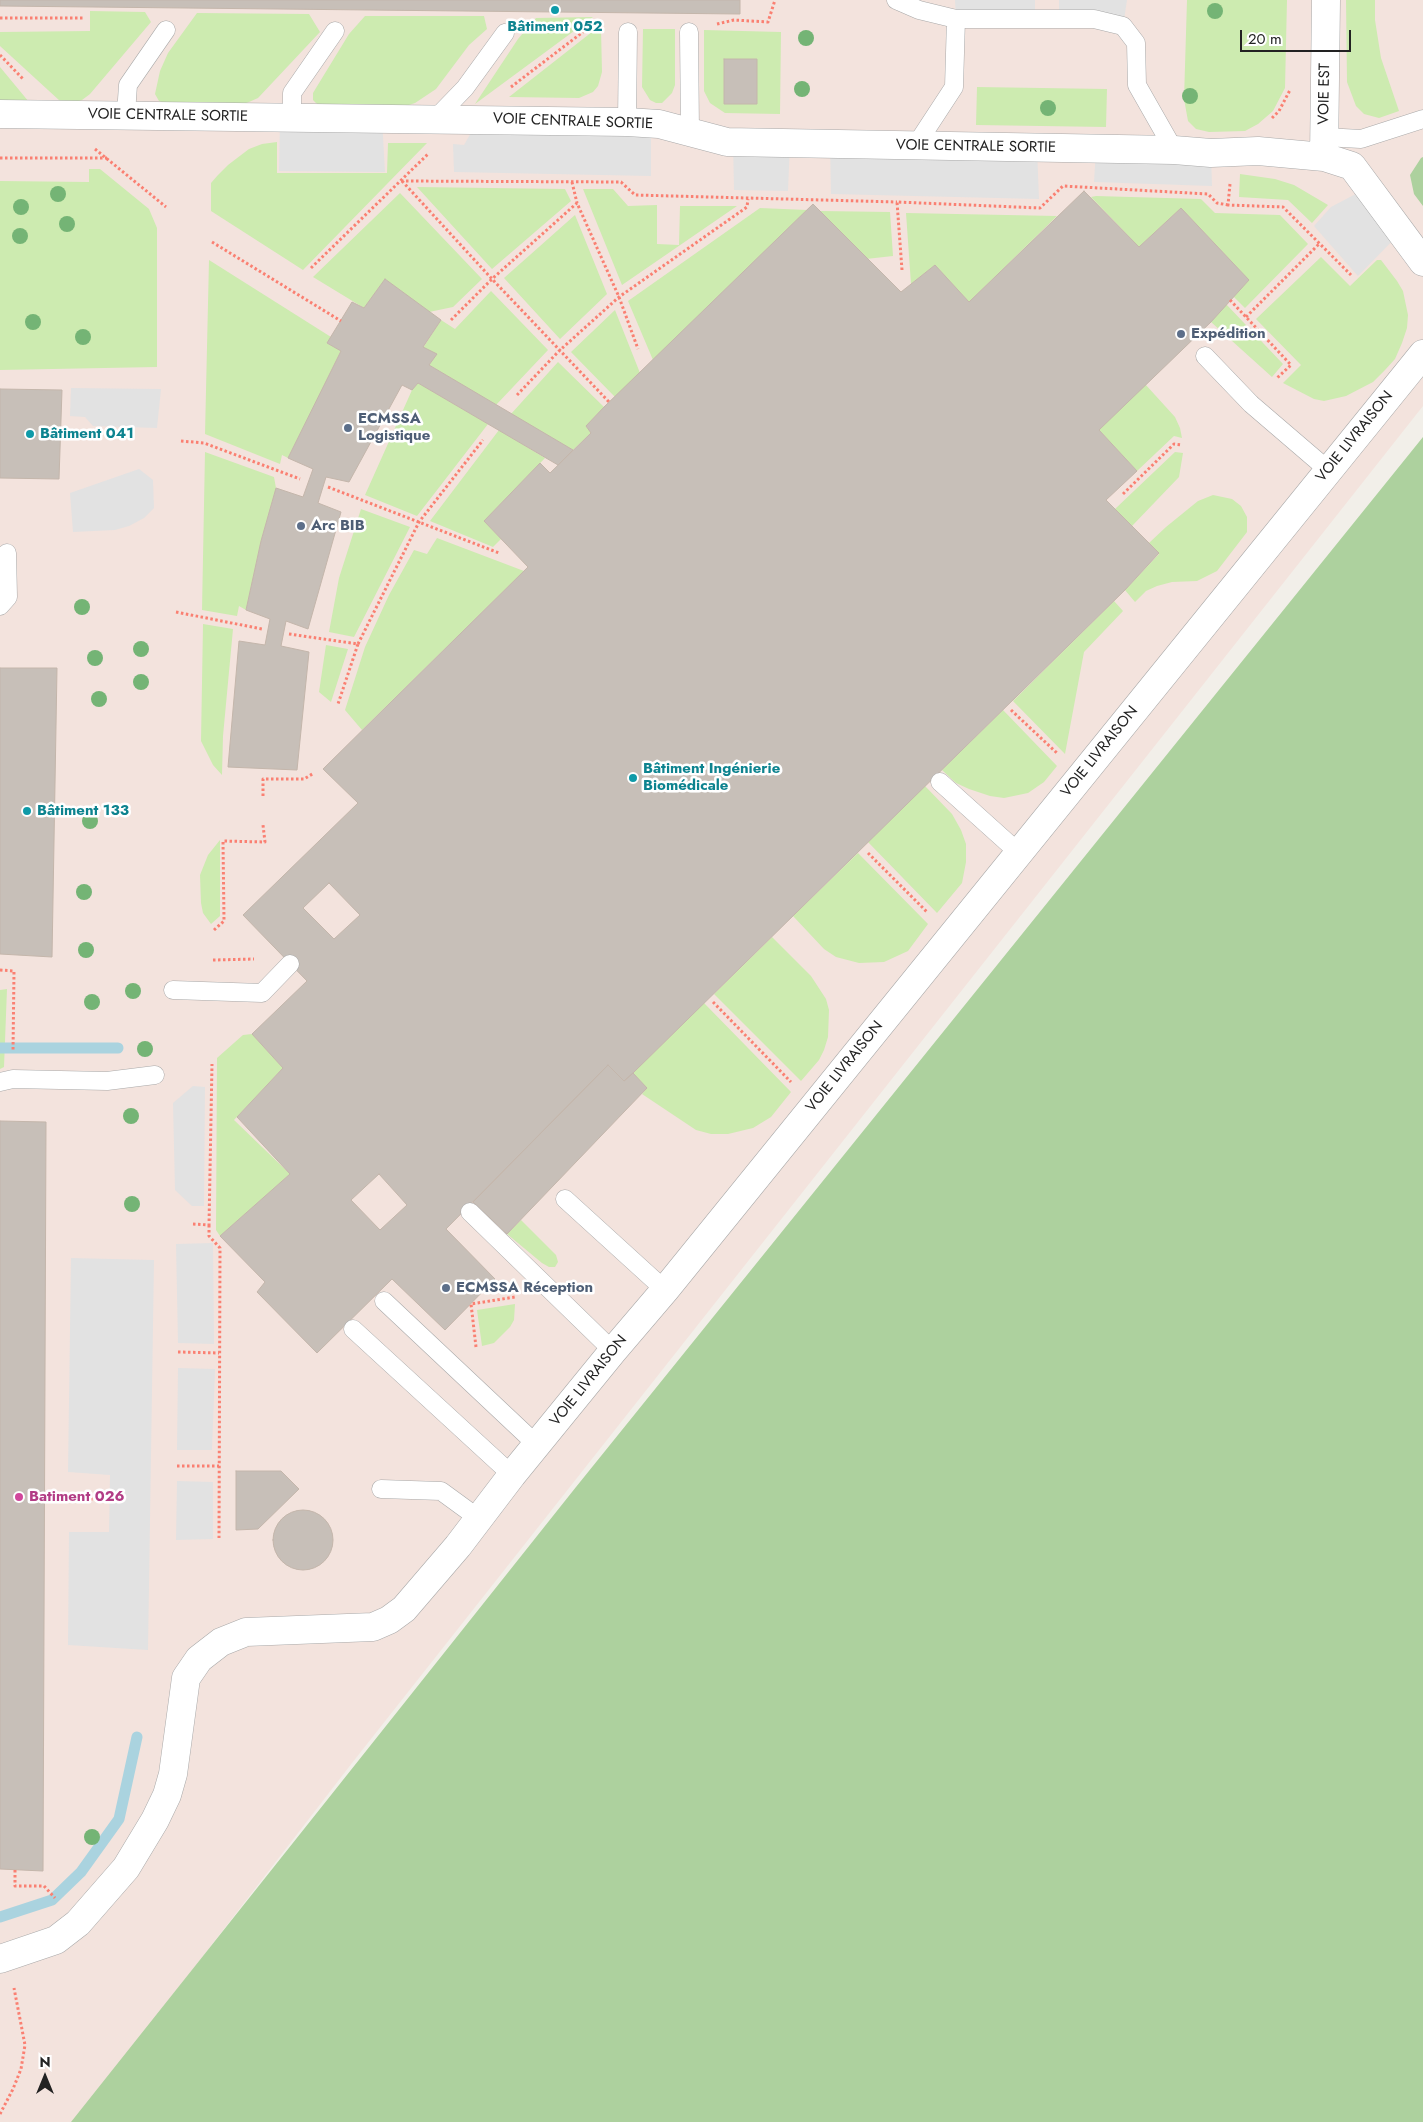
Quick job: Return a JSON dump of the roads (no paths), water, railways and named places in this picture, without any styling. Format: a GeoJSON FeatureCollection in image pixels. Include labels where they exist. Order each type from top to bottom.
{"type":"FeatureCollection","features":[{"type":"Feature","properties":{"kind":"street","name":"VOIE EST"},"geometry":{"type":"LineString","coordinates":[[1324,147],[1326,0]]}},
{"type":"Feature","properties":{"kind":"street","name":"VOIE CENTRALE SORTIE"},"geometry":{"type":"LineString","coordinates":[[0,114],[126,114],[627,122],[659,124],[727,142],[1174,150],[1211,153],[1324,147]]}},
{"type":"Feature","properties":{"kind":"street"},"geometry":{"type":"LineString","coordinates":[[1324,147],[1352,166],[1423,262]]}},
{"type":"Feature","properties":{"kind":"street","name":"VOIE LIVRAISON"},"geometry":{"type":"LineString","coordinates":[[4,1959],[56,1940],[78,1923],[126,1868],[155,1820],[167,1795],[173,1774],[186,1678],[199,1659],[221,1642],[246,1632],[373,1627],[389,1620],[404,1609],[458,1546],[512,1475],[665,1290],[1423,354]]}},
{"type":"Feature","properties":{"kind":"lane"},"geometry":{"type":"LineString","coordinates":[[896,0],[919,10],[956,19],[1094,19],[1123,26],[1136,43],[1137,85],[1174,150]]}},
{"type":"Feature","properties":{"kind":"lane"},"geometry":{"type":"LineString","coordinates":[[916,145],[954,87],[956,19]]}},
{"type":"Feature","properties":{"kind":"lane"},"geometry":{"type":"LineString","coordinates":[[126,114],[128,85],[166,30]]}},
{"type":"Feature","properties":{"kind":"lane"},"geometry":{"type":"LineString","coordinates":[[292,118],[292,93],[335,31]]}},
{"type":"Feature","properties":{"kind":"lane"},"geometry":{"type":"LineString","coordinates":[[627,122],[628,32]]}},
{"type":"Feature","properties":{"kind":"lane"},"geometry":{"type":"LineString","coordinates":[[689,32],[690,132]]}},
{"type":"Feature","properties":{"kind":"lane"},"geometry":{"type":"LineString","coordinates":[[436,118],[465,88],[505,34]]}},
{"type":"Feature","properties":{"kind":"lane"},"geometry":{"type":"LineString","coordinates":[[1324,147],[1360,139],[1423,119]]}},
{"type":"Feature","properties":{"kind":"lane"},"geometry":{"type":"LineString","coordinates":[[1205,356],[1251,404],[1328,470]]}},
{"type":"Feature","properties":{"kind":"lane"},"geometry":{"type":"LineString","coordinates":[[0,606],[8,597],[7,553]]}},
{"type":"Feature","properties":{"kind":"lane"},"geometry":{"type":"LineString","coordinates":[[940,782],[1019,853]]}},
{"type":"Feature","properties":{"kind":"lane"},"geometry":{"type":"LineString","coordinates":[[173,990],[262,993],[290,964]]}},
{"type":"Feature","properties":{"kind":"lane"},"geometry":{"type":"LineString","coordinates":[[0,1082],[13,1079],[107,1081],[155,1075]]}},
{"type":"Feature","properties":{"kind":"lane"},"geometry":{"type":"LineString","coordinates":[[565,1199],[665,1290]]}},
{"type":"Feature","properties":{"kind":"lane"},"geometry":{"type":"LineString","coordinates":[[470,1212],[613,1351]]}},
{"type":"Feature","properties":{"kind":"lane"},"geometry":{"type":"LineString","coordinates":[[384,1301],[537,1446]]}},
{"type":"Feature","properties":{"kind":"lane"},"geometry":{"type":"LineString","coordinates":[[353,1329],[512,1475]]}},
{"type":"Feature","properties":{"kind":"lane"},"geometry":{"type":"LineString","coordinates":[[381,1489],[441,1491],[478,1518]]}},
{"type":"Feature","properties":{"kind":"waterway"},"geometry":{"type":"LineString","coordinates":[[0,1048],[118,1048]]}},
{"type":"Feature","properties":{"kind":"waterway"},"geometry":{"type":"LineString","coordinates":[[0,1917],[52,1900],[81,1872],[119,1819],[137,1737]]}},
{"type":"Feature","properties":{"kind":"place","name":"Bâtiment 052"},"geometry":{"type":"Point","coordinates":[555,10]}},
{"type":"Feature","properties":{"kind":"place","name":"Expédition"},"geometry":{"type":"Point","coordinates":[1181,334]}},
{"type":"Feature","properties":{"kind":"place","name":"ECMSSA Logistique"},"geometry":{"type":"Point","coordinates":[348,428]}},
{"type":"Feature","properties":{"kind":"place","name":"Bâtiment 041"},"geometry":{"type":"Point","coordinates":[30,434]}},
{"type":"Feature","properties":{"kind":"place","name":"Arc BIB"},"geometry":{"type":"Point","coordinates":[301,526]}},
{"type":"Feature","properties":{"kind":"place","name":"Bâtiment Ingénierie Biomédicale"},"geometry":{"type":"Point","coordinates":[633,778]}},
{"type":"Feature","properties":{"kind":"place","name":"Bâtiment 133"},"geometry":{"type":"Point","coordinates":[27,811]}},
{"type":"Feature","properties":{"kind":"place","name":"ECMSSA Réception"},"geometry":{"type":"Point","coordinates":[446,1288]}},
{"type":"Feature","properties":{"kind":"place","name":"Batiment 026"},"geometry":{"type":"Point","coordinates":[19,1497]}}]}
